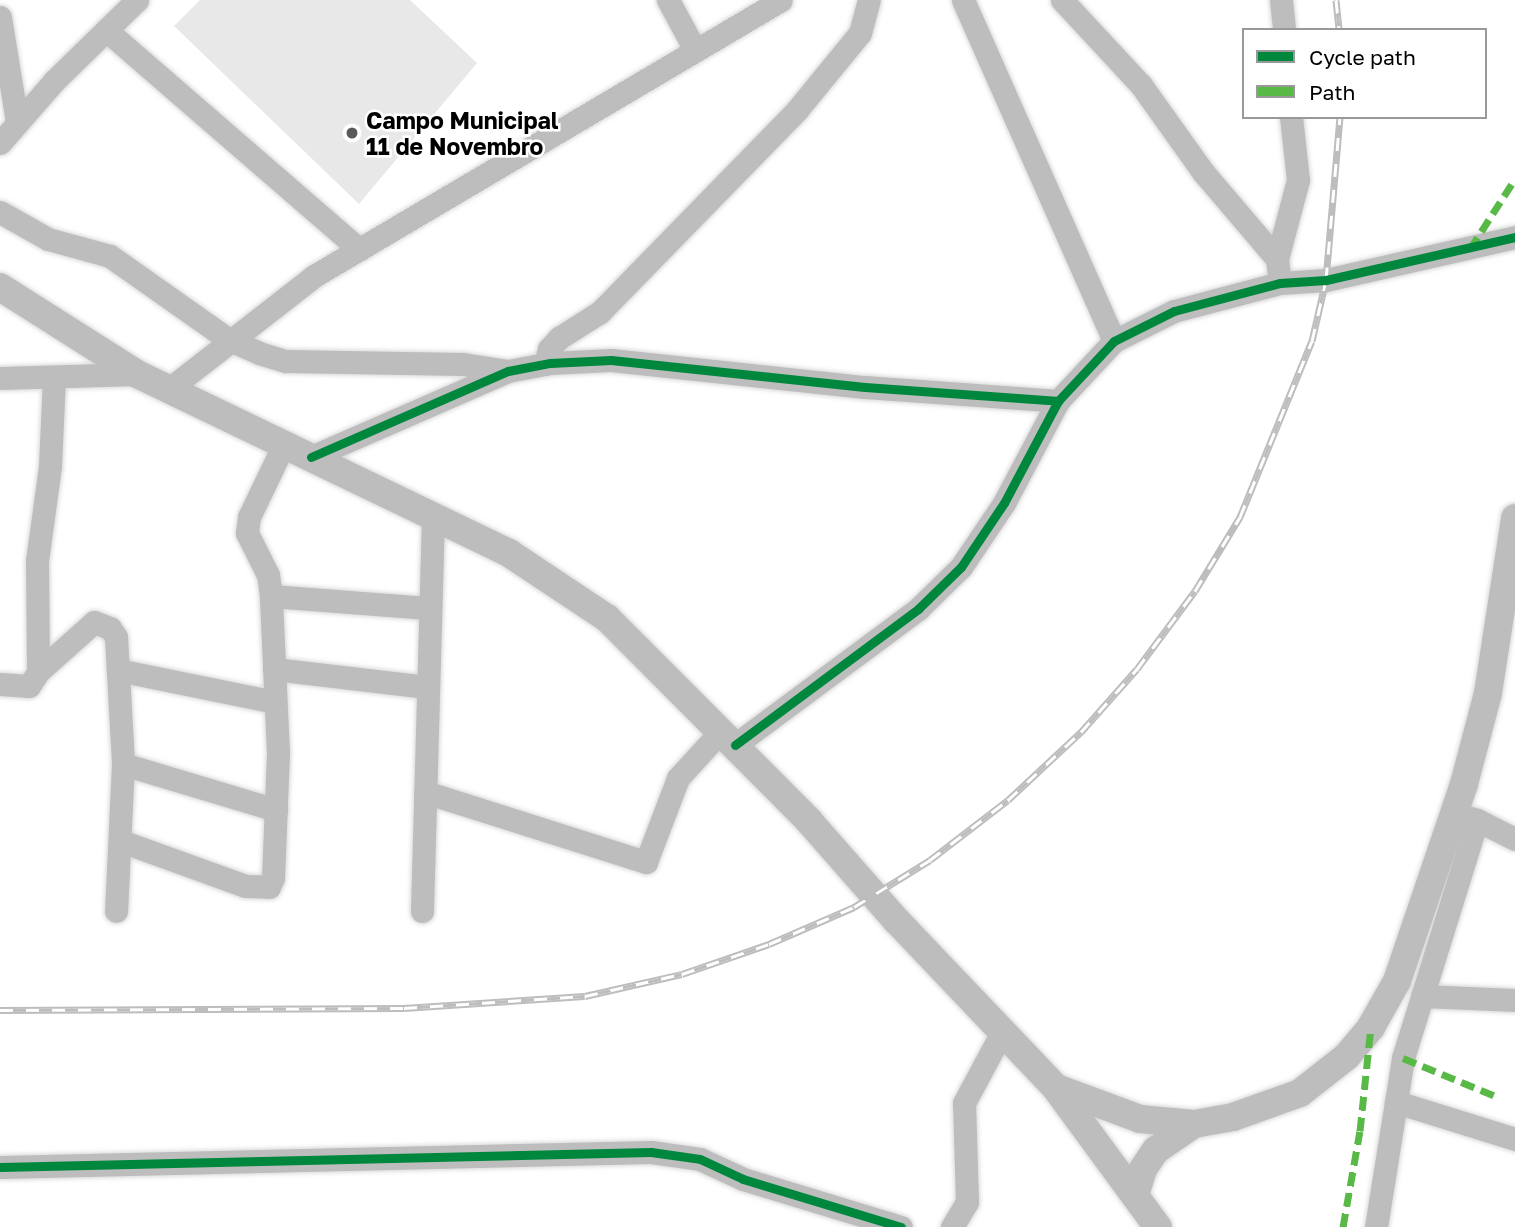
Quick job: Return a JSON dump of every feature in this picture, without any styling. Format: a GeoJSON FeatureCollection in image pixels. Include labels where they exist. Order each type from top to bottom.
{"type":"FeatureCollection","features":[{"type":"Feature","properties":{"kind":"main road"},"geometry":{"type":"LineString","coordinates":[[0,287],[137,374],[509,553],[581,598],[641,648],[728,738],[1001,1034],[1055,1087],[1136,1192],[1158,1227]]}},
{"type":"Feature","properties":{"kind":"main road"},"geometry":{"type":"LineString","coordinates":[[1136,1192],[1143,1169],[1156,1150],[1195,1124],[1272,1106],[1300,1093],[1347,1056],[1371,1027],[1397,981],[1465,817],[1488,693],[1515,518]]}},
{"type":"Feature","properties":{"kind":"main road"},"geometry":{"type":"LineString","coordinates":[[1055,1087],[1119,1113],[1195,1124]]}},
{"type":"Feature","properties":{"kind":"street"},"geometry":{"type":"LineString","coordinates":[[0,143],[17,122],[137,0]]}},
{"type":"Feature","properties":{"kind":"street"},"geometry":{"type":"LineString","coordinates":[[668,0],[695,50]]}},
{"type":"Feature","properties":{"kind":"street"},"geometry":{"type":"LineString","coordinates":[[169,389],[229,340],[359,249],[781,0]]}},
{"type":"Feature","properties":{"kind":"street"},"geometry":{"type":"LineString","coordinates":[[545,364],[549,349],[559,338],[600,312],[797,110],[860,33],[869,0]]}},
{"type":"Feature","properties":{"kind":"street"},"geometry":{"type":"LineString","coordinates":[[963,0],[1114,341]]}},
{"type":"Feature","properties":{"kind":"street"},"geometry":{"type":"LineString","coordinates":[[1062,0],[1141,85],[1203,173],[1277,259]]}},
{"type":"Feature","properties":{"kind":"street"},"geometry":{"type":"LineString","coordinates":[[1281,0],[1284,28]]}},
{"type":"Feature","properties":{"kind":"street"},"geometry":{"type":"LineString","coordinates":[[0,17],[17,122]]}},
{"type":"Feature","properties":{"kind":"street"},"geometry":{"type":"LineString","coordinates":[[106,30],[359,249]]}},
{"type":"Feature","properties":{"kind":"street"},"geometry":{"type":"LineString","coordinates":[[1280,284],[1277,259],[1298,180],[1291,119]]}},
{"type":"Feature","properties":{"kind":"street"},"geometry":{"type":"LineString","coordinates":[[0,212],[48,239],[110,256],[229,340],[286,361],[463,364],[508,371]]}},
{"type":"Feature","properties":{"kind":"street"},"geometry":{"type":"LineString","coordinates":[[425,792],[646,862],[678,778],[728,738],[918,609],[961,567],[1004,503],[1058,401],[1114,341],[1174,311],[1280,284],[1326,280],[1515,237]]}},
{"type":"Feature","properties":{"kind":"street"},"geometry":{"type":"LineString","coordinates":[[311,457],[508,371],[545,364],[611,360],[865,387],[1058,401]]}},
{"type":"Feature","properties":{"kind":"street"},"geometry":{"type":"LineString","coordinates":[[0,378],[137,374]]}},
{"type":"Feature","properties":{"kind":"street"},"geometry":{"type":"LineString","coordinates":[[38,672],[37,561],[50,466],[54,377]]}},
{"type":"Feature","properties":{"kind":"street"},"geometry":{"type":"LineString","coordinates":[[121,841],[245,886],[269,887],[274,866],[276,810],[271,596],[268,575],[247,533],[249,517],[284,444]]}},
{"type":"Feature","properties":{"kind":"street"},"geometry":{"type":"LineString","coordinates":[[422,911],[428,608],[433,518]]}},
{"type":"Feature","properties":{"kind":"street"},"geometry":{"type":"LineString","coordinates":[[271,596],[428,608]]}},
{"type":"Feature","properties":{"kind":"street"},"geometry":{"type":"LineString","coordinates":[[0,684],[29,686],[38,672],[94,622],[102,622],[116,637],[123,764],[116,911]]}},
{"type":"Feature","properties":{"kind":"street"},"geometry":{"type":"LineString","coordinates":[[118,670],[275,702]]}},
{"type":"Feature","properties":{"kind":"street"},"geometry":{"type":"LineString","coordinates":[[274,670],[427,687]]}},
{"type":"Feature","properties":{"kind":"street"},"geometry":{"type":"LineString","coordinates":[[123,764],[276,810]]}},
{"type":"Feature","properties":{"kind":"street"},"geometry":{"type":"LineString","coordinates":[[1376,1227],[1403,1058],[1422,996],[1465,817],[1515,839]]}},
{"type":"Feature","properties":{"kind":"street"},"geometry":{"type":"LineString","coordinates":[[1422,996],[1515,1000]]}},
{"type":"Feature","properties":{"kind":"street"},"geometry":{"type":"LineString","coordinates":[[952,1227],[962,1218],[967,1202],[964,1103],[1001,1034]]}},
{"type":"Feature","properties":{"kind":"street"},"geometry":{"type":"LineString","coordinates":[[1396,1102],[1515,1139]]}},
{"type":"Feature","properties":{"kind":"street"},"geometry":{"type":"LineString","coordinates":[[0,1167],[650,1152],[700,1159],[743,1179],[901,1227]]}},
{"type":"Feature","properties":{"kind":"shaded area","name":"Campo Municipal 11 de Novembro"},"geometry":{"type":"Polygon","coordinates":[[[200,0],[410,0],[477,63],[359,204],[174,26],[200,0]]]}},
{"type":"Feature","properties":{"kind":"railway"},"geometry":{"type":"LineString","coordinates":[[1336,0],[1339,28]]}},
{"type":"Feature","properties":{"kind":"railway"},"geometry":{"type":"LineString","coordinates":[[0,1010],[404,1008],[585,996],[682,974],[769,944],[854,907],[930,860],[1008,800],[1081,732],[1137,669],[1195,591],[1240,517],[1312,341],[1326,280],[1340,119]]}},
{"type":"Feature","properties":{"kind":"marked path"},"geometry":{"type":"LineString","coordinates":[[1470,249],[1515,179]]}},
{"type":"Feature","properties":{"kind":"marked path"},"geometry":{"type":"LineString","coordinates":[[1343,1227],[1360,1131],[1371,1027]]}},
{"type":"Feature","properties":{"kind":"marked path"},"geometry":{"type":"LineString","coordinates":[[1403,1058],[1495,1096]]}},
{"type":"Feature","properties":{"kind":"cycle path"},"geometry":{"type":"LineString","coordinates":[[735,745],[918,609],[961,567],[1004,503],[1058,401],[1114,341],[1174,311],[1280,283],[1326,280],[1515,237]]}},
{"type":"Feature","properties":{"kind":"cycle path"},"geometry":{"type":"LineString","coordinates":[[311,457],[508,371],[550,363],[611,360],[865,387],[1058,401]]}},
{"type":"Feature","properties":{"kind":"cycle path"},"geometry":{"type":"LineString","coordinates":[[0,1167],[651,1152],[700,1159],[743,1179],[901,1227]]}},
{"type":"Feature","properties":{"kind":"place","name":"Campo Municipal 11 de Novembro"},"geometry":{"type":"Point","coordinates":[352,133]}}]}
